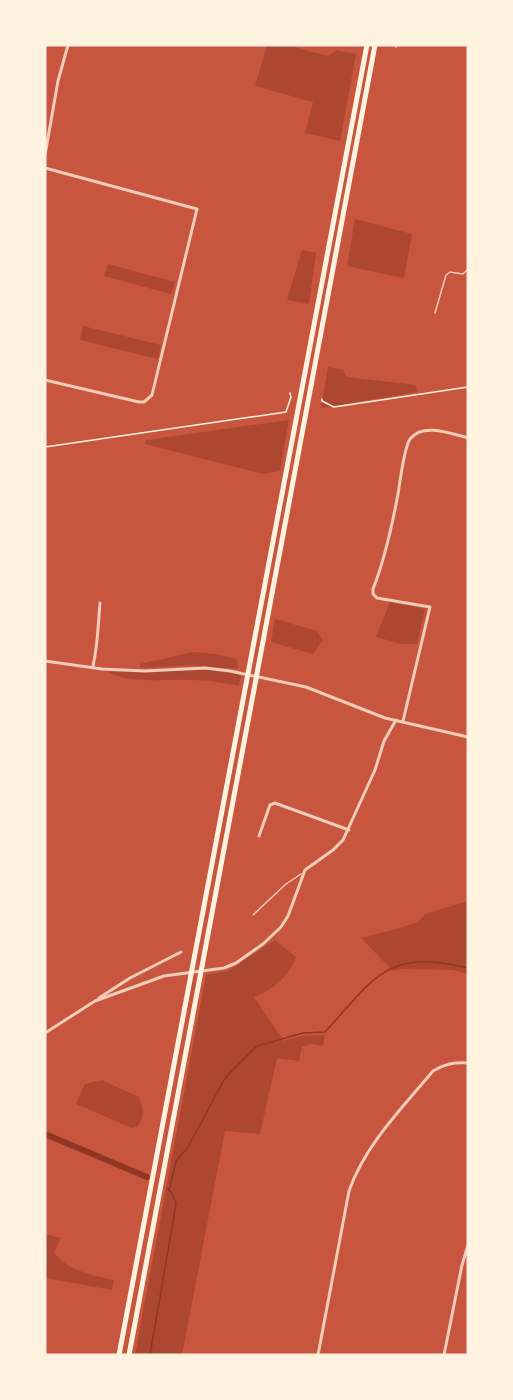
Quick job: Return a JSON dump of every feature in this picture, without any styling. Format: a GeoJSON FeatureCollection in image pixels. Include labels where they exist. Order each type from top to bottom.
{"type":"FeatureCollection","features":[{"type":"Feature","properties":{"kind":"highway"},"geometry":{"type":"LineString","coordinates":[[119,1355],[367,45]]}},
{"type":"Feature","properties":{"kind":"highway"},"geometry":{"type":"LineString","coordinates":[[129,1355],[375,45]]}},
{"type":"Feature","properties":{"kind":"street"},"geometry":{"type":"LineString","coordinates":[[45,155],[58,81],[68,45]]}},
{"type":"Feature","properties":{"kind":"street"},"geometry":{"type":"LineString","coordinates":[[45,168],[197,210],[152,395],[144,402],[139,402],[45,380]]}},
{"type":"Feature","properties":{"kind":"street"},"geometry":{"type":"LineString","coordinates":[[403,722],[430,607],[377,597],[373,594],[373,589],[385,551],[410,439],[421,432],[433,430],[468,438]]}},
{"type":"Feature","properties":{"kind":"street"},"geometry":{"type":"LineString","coordinates":[[93,667],[99,639],[100,603]]}},
{"type":"Feature","properties":{"kind":"street"},"geometry":{"type":"LineString","coordinates":[[45,661],[102,669],[145,671],[205,668],[230,671],[306,687],[385,718],[468,736]]}},
{"type":"Feature","properties":{"kind":"street"},"geometry":{"type":"LineString","coordinates":[[95,1001],[164,976],[214,970],[236,963],[263,944],[281,927],[288,916],[302,874],[311,864],[333,850],[349,830],[375,770],[384,741],[396,720]]}},
{"type":"Feature","properties":{"kind":"street"},"geometry":{"type":"LineString","coordinates":[[259,836],[270,805],[275,803],[349,830]]}},
{"type":"Feature","properties":{"kind":"street"},"geometry":{"type":"LineString","coordinates":[[45,1033],[130,978],[182,952]]}},
{"type":"Feature","properties":{"kind":"street"},"geometry":{"type":"LineString","coordinates":[[318,1355],[349,1191],[356,1171],[366,1153],[433,1071],[443,1065],[457,1062],[468,1063]]}},
{"type":"Feature","properties":{"kind":"street"},"geometry":{"type":"LineString","coordinates":[[444,1355],[468,1245]]}},
{"type":"Feature","properties":{"kind":"street"},"geometry":{"type":"LineString","coordinates":[[462,1265],[468,1266]]}},
{"type":"Feature","properties":{"kind":"lane"},"geometry":{"type":"LineString","coordinates":[[435,313],[446,275],[450,272],[463,274],[468,269]]}},
{"type":"Feature","properties":{"kind":"lane"},"geometry":{"type":"LineString","coordinates":[[253,915],[286,884],[302,874]]}},
{"type":"Feature","properties":{"kind":"path"},"geometry":{"type":"LineString","coordinates":[[322,399],[334,407],[468,387]]}},
{"type":"Feature","properties":{"kind":"path"},"geometry":{"type":"LineString","coordinates":[[45,447],[286,412],[291,397],[290,393]]}},
{"type":"Feature","properties":{"kind":"shaded area"},"geometry":{"type":"Polygon","coordinates":[[[267,45],[288,45],[328,56],[337,50],[356,54],[340,141],[305,133],[313,102],[255,86],[267,45]]]}},
{"type":"Feature","properties":{"kind":"shaded area"},"geometry":{"type":"Polygon","coordinates":[[[355,219],[412,234],[404,278],[347,266],[355,219]]]}},
{"type":"Feature","properties":{"kind":"shaded area"},"geometry":{"type":"Polygon","coordinates":[[[302,250],[316,253],[309,304],[287,300],[302,250]]]}},
{"type":"Feature","properties":{"kind":"shaded area"},"geometry":{"type":"Polygon","coordinates":[[[108,264],[175,282],[171,294],[104,276],[108,264]]]}},
{"type":"Feature","properties":{"kind":"shaded area"},"geometry":{"type":"Polygon","coordinates":[[[83,326],[161,345],[158,359],[80,340],[83,326]]]}},
{"type":"Feature","properties":{"kind":"shaded area"},"geometry":{"type":"Polygon","coordinates":[[[328,367],[343,370],[347,377],[416,385],[417,392],[321,408],[328,367]]]}},
{"type":"Feature","properties":{"kind":"shaded area"},"geometry":{"type":"Polygon","coordinates":[[[289,420],[280,471],[263,474],[145,444],[146,440],[289,420]]]}},
{"type":"Feature","properties":{"kind":"shaded area"},"geometry":{"type":"Polygon","coordinates":[[[390,602],[425,609],[417,644],[402,644],[376,637],[390,602]]]}},
{"type":"Feature","properties":{"kind":"shaded area"},"geometry":{"type":"Polygon","coordinates":[[[275,619],[317,631],[323,640],[313,654],[271,642],[275,619]]]}},
{"type":"Feature","properties":{"kind":"shaded area"},"geometry":{"type":"Polygon","coordinates":[[[193,652],[237,659],[238,669],[191,665],[140,668],[140,664],[193,652]]]}},
{"type":"Feature","properties":{"kind":"shaded area"},"geometry":{"type":"Polygon","coordinates":[[[220,670],[241,675],[239,686],[198,680],[137,680],[116,676],[109,672],[162,671],[220,670]]]}},
{"type":"Feature","properties":{"kind":"shaded area"},"geometry":{"type":"Polygon","coordinates":[[[468,901],[468,974],[453,970],[400,969],[393,971],[361,938],[418,922],[425,914],[468,901]]]}},
{"type":"Feature","properties":{"kind":"shaded area"},"geometry":{"type":"Polygon","coordinates":[[[275,940],[296,957],[289,971],[279,982],[254,997],[284,1041],[301,1036],[325,1035],[323,1046],[312,1044],[302,1047],[299,1061],[277,1058],[260,1134],[225,1131],[182,1355],[135,1355],[206,975],[228,971],[275,940]]]}},
{"type":"Feature","properties":{"kind":"shaded area"},"geometry":{"type":"Polygon","coordinates":[[[102,1080],[139,1097],[143,1112],[138,1126],[132,1128],[76,1104],[85,1084],[102,1080]]]}},
{"type":"Feature","properties":{"kind":"shaded area"},"geometry":{"type":"Polygon","coordinates":[[[45,1234],[61,1238],[54,1252],[60,1259],[73,1268],[114,1280],[112,1290],[45,1278],[45,1234]]]}},
{"type":"Feature","properties":{"kind":"waterway"},"geometry":{"type":"LineString","coordinates":[[169,1190],[176,1161],[188,1147],[224,1080],[257,1046],[303,1033],[325,1032],[371,983],[384,972],[400,965],[418,962],[468,968]]}},
{"type":"Feature","properties":{"kind":"waterway"},"geometry":{"type":"LineString","coordinates":[[45,1134],[147,1177]]}},
{"type":"Feature","properties":{"kind":"waterway"},"geometry":{"type":"LineString","coordinates":[[150,1355],[176,1204],[172,1193],[167,1188]]}}]}
